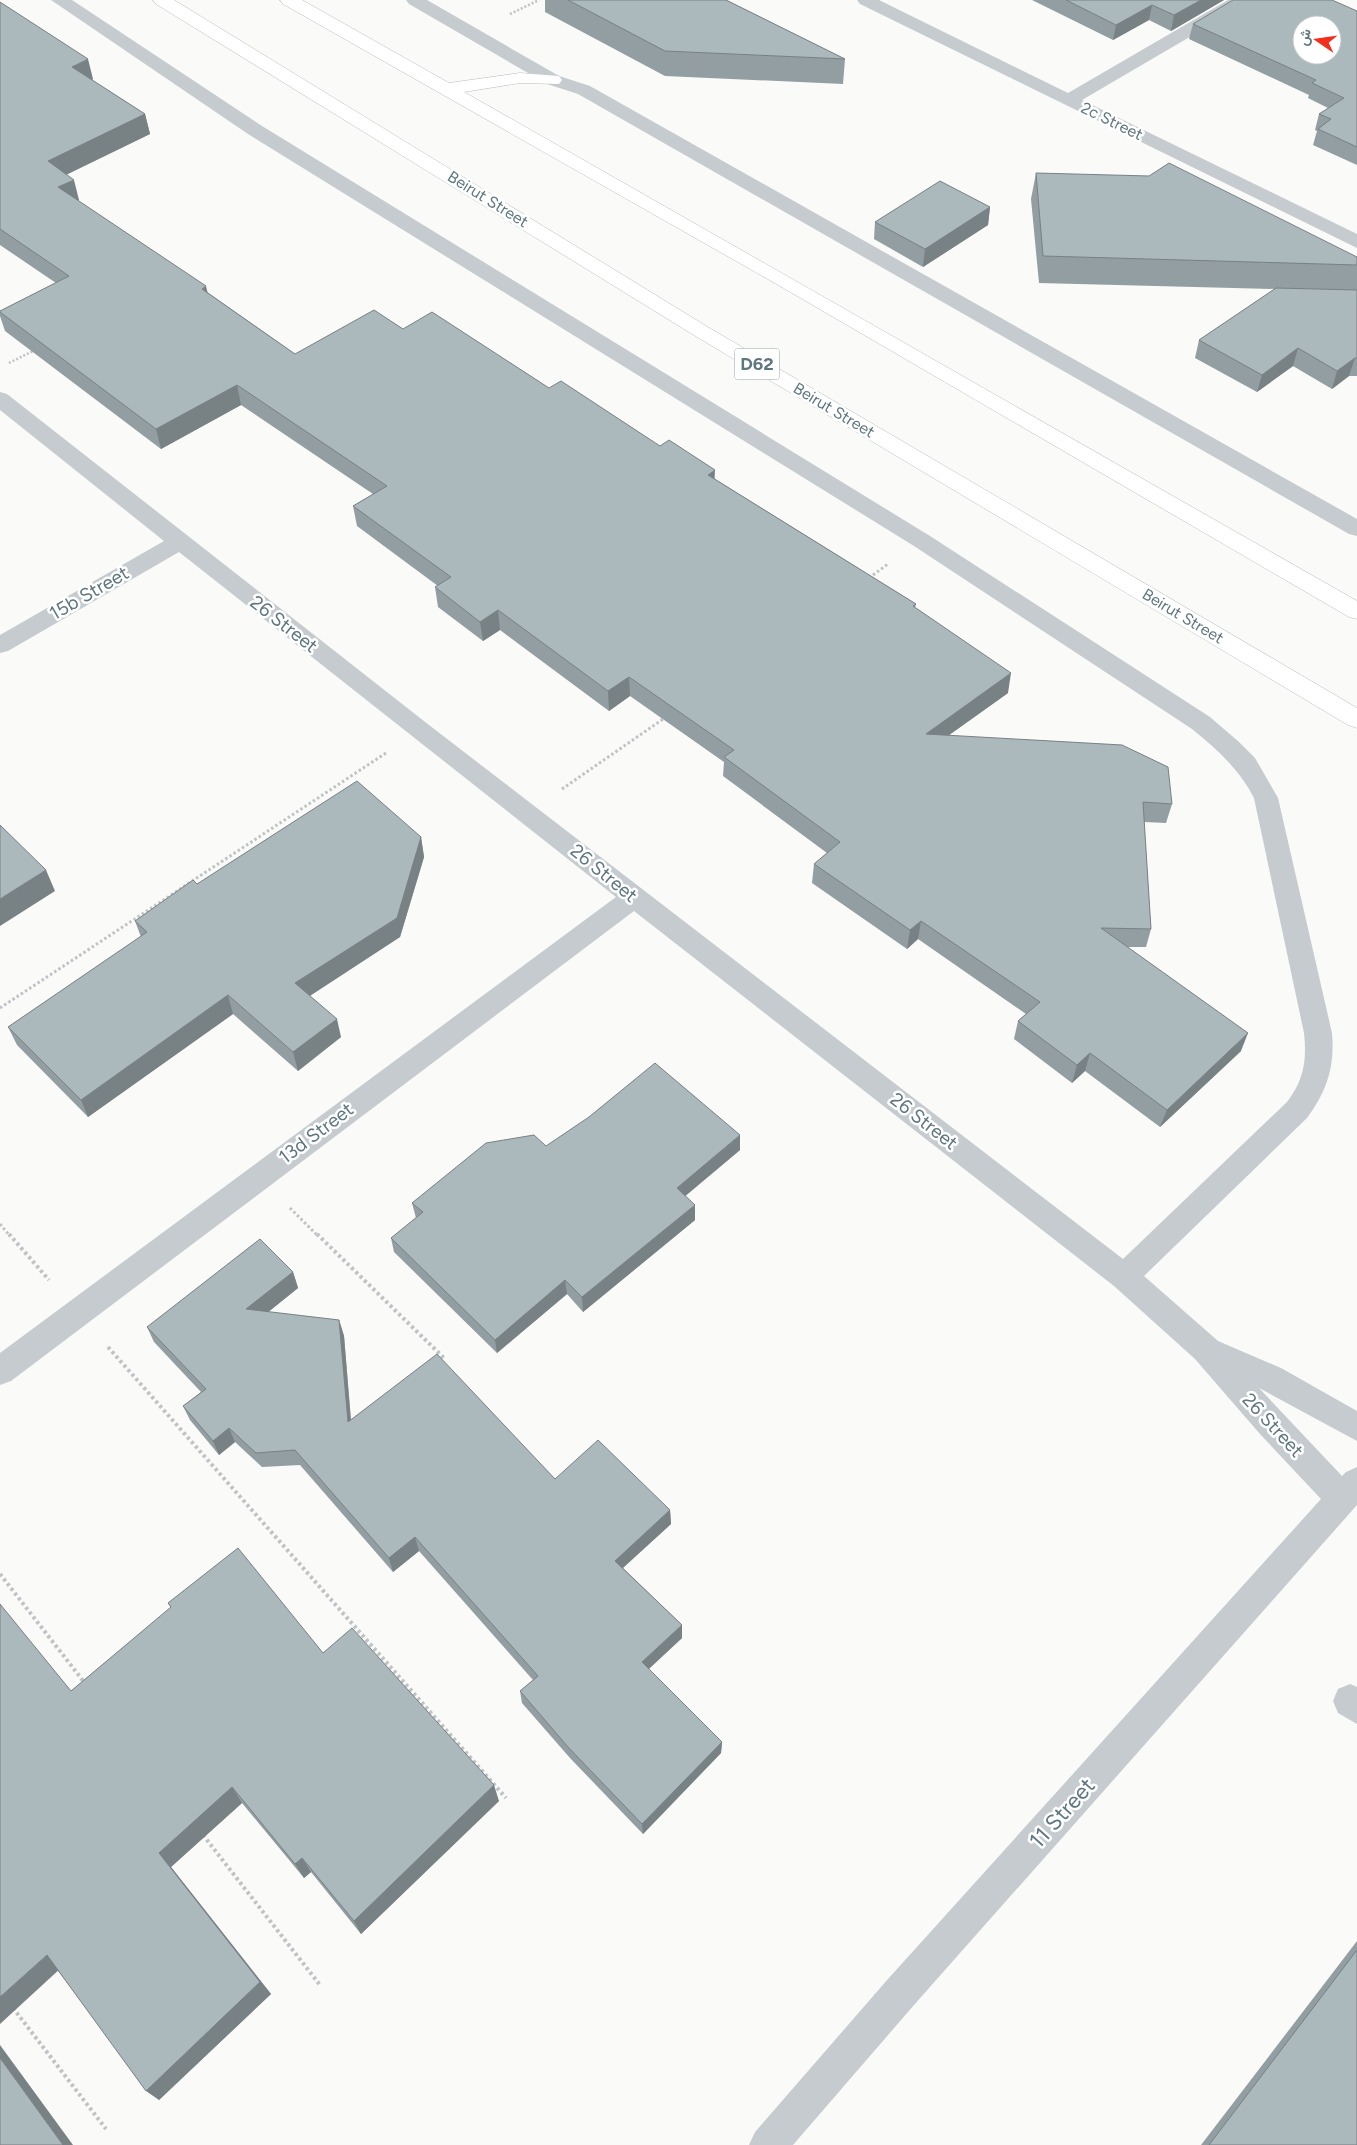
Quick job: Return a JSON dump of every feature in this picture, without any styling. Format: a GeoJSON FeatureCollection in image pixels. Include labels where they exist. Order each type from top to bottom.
{"type":"FeatureCollection","features":[{"type":"Feature","properties":{"kind":"main road","name":"Beirut Street"},"geometry":{"type":"LineString","coordinates":[[162,0],[704,333],[1357,719]]}},
{"type":"Feature","properties":{"kind":"main road"},"geometry":{"type":"LineString","coordinates":[[289,0],[1357,611]]}},
{"type":"Feature","properties":{"kind":"main road"},"geometry":{"type":"LineString","coordinates":[[447,89],[520,78],[554,80]]}},
{"type":"Feature","properties":{"kind":"street"},"geometry":{"type":"LineString","coordinates":[[60,0],[255,130],[922,541],[1201,723],[1241,757],[1256,775],[1266,798],[1318,1033],[1321,1054],[1318,1074],[1310,1094],[1297,1110],[1124,1276]]}},
{"type":"Feature","properties":{"kind":"street"},"geometry":{"type":"LineString","coordinates":[[415,0],[554,80],[584,90],[1357,529]]}},
{"type":"Feature","properties":{"kind":"street","name":"2c Street"},"geometry":{"type":"LineString","coordinates":[[866,0],[1357,242]]}},
{"type":"Feature","properties":{"kind":"street"},"geometry":{"type":"LineString","coordinates":[[1069,100],[1240,0]]}},
{"type":"Feature","properties":{"kind":"street","name":"26 Street"},"geometry":{"type":"LineString","coordinates":[[0,398],[179,542],[420,731],[528,812],[634,897],[1124,1276],[1206,1349],[1271,1424],[1350,1490]]}},
{"type":"Feature","properties":{"kind":"street","name":"15b Street"},"geometry":{"type":"LineString","coordinates":[[0,645],[179,542]]}},
{"type":"Feature","properties":{"kind":"street","name":"13d Street"},"geometry":{"type":"LineString","coordinates":[[0,1371],[258,1176],[634,897]]}},
{"type":"Feature","properties":{"kind":"street","name":"26 Street"},"geometry":{"type":"LineString","coordinates":[[1206,1349],[1270,1378],[1357,1427]]}},
{"type":"Feature","properties":{"kind":"street","name":"11 Street"},"geometry":{"type":"LineString","coordinates":[[768,2145],[901,1992],[1350,1490]]}},
{"type":"Feature","properties":{"kind":"path"},"geometry":{"type":"LineString","coordinates":[[9,363],[35,350]]}},
{"type":"Feature","properties":{"kind":"path"},"geometry":{"type":"LineString","coordinates":[[864,581],[922,541]]}},
{"type":"Feature","properties":{"kind":"path"},"geometry":{"type":"LineString","coordinates":[[528,812],[667,716]]}},
{"type":"Feature","properties":{"kind":"path"},"geometry":{"type":"LineString","coordinates":[[0,1008],[420,731]]}},
{"type":"Feature","properties":{"kind":"path"},"geometry":{"type":"LineString","coordinates":[[258,1176],[445,1360]]}},
{"type":"Feature","properties":{"kind":"path"},"geometry":{"type":"LineString","coordinates":[[0,1224],[506,1798]]}},
{"type":"Feature","properties":{"kind":"path"},"geometry":{"type":"LineString","coordinates":[[0,1574],[91,1690]]}},
{"type":"Feature","properties":{"kind":"path"},"geometry":{"type":"LineString","coordinates":[[200,1830],[320,1985]]}},
{"type":"Feature","properties":{"kind":"path"},"geometry":{"type":"LineString","coordinates":[[6,2000],[106,2129]]}},
{"type":"Feature","properties":{"kind":"building"},"geometry":{"type":"Polygon","coordinates":[[[568,0],[726,0],[845,59],[665,51],[568,0]]]}},
{"type":"Feature","properties":{"kind":"building"},"geometry":{"type":"Polygon","coordinates":[[[1066,0],[1201,0],[1174,15],[1152,5],[1116,25],[1066,0]]]}},
{"type":"Feature","properties":{"kind":"building"},"geometry":{"type":"Polygon","coordinates":[[[1233,0],[1332,0],[1357,11],[1357,147],[1318,129],[1331,119],[1319,114],[1344,98],[1312,83],[1316,80],[1193,24],[1233,0]]]}},
{"type":"Feature","properties":{"kind":"building"},"geometry":{"type":"Polygon","coordinates":[[[0,2],[88,59],[72,67],[145,114],[48,161],[74,180],[58,187],[206,286],[202,289],[295,354],[374,310],[403,329],[432,312],[549,388],[561,381],[660,446],[669,440],[715,470],[708,475],[916,604],[913,606],[1011,673],[926,734],[1122,745],[1168,767],[1172,804],[1143,802],[1151,929],[1101,928],[1248,1033],[1167,1110],[1090,1053],[1077,1065],[1018,1021],[1040,1002],[921,921],[910,930],[814,864],[840,842],[724,757],[734,750],[629,677],[608,691],[498,610],[480,622],[435,587],[451,577],[353,506],[387,486],[237,385],[156,429],[0,312],[69,276],[0,229],[0,2]]]}},
{"type":"Feature","properties":{"kind":"building"},"geometry":{"type":"Polygon","coordinates":[[[1169,163],[1357,257],[1357,265],[1043,256],[1036,173],[1149,176],[1169,163]]]}},
{"type":"Feature","properties":{"kind":"building"},"geometry":{"type":"Polygon","coordinates":[[[940,181],[990,207],[925,249],[875,222],[940,181]]]}},
{"type":"Feature","properties":{"kind":"building"},"geometry":{"type":"Polygon","coordinates":[[[1276,288],[1357,290],[1357,358],[1337,371],[1298,348],[1262,375],[1199,340],[1276,288]]]}},
{"type":"Feature","properties":{"kind":"building"},"geometry":{"type":"Polygon","coordinates":[[[357,781],[421,837],[397,918],[295,983],[337,1019],[293,1052],[228,995],[81,1100],[8,1027],[147,932],[135,921],[193,880],[197,884],[357,781]]]}},
{"type":"Feature","properties":{"kind":"building"},"geometry":{"type":"Polygon","coordinates":[[[0,825],[46,870],[0,899],[0,825]]]}},
{"type":"Feature","properties":{"kind":"building"},"geometry":{"type":"Polygon","coordinates":[[[655,1063],[740,1135],[677,1188],[695,1205],[582,1297],[565,1280],[495,1340],[391,1238],[423,1212],[412,1203],[486,1143],[534,1135],[546,1146],[589,1117],[655,1063]]]}},
{"type":"Feature","properties":{"kind":"building"},"geometry":{"type":"Polygon","coordinates":[[[260,1239],[293,1272],[246,1309],[339,1320],[348,1422],[437,1354],[555,1479],[598,1440],[670,1510],[615,1561],[682,1625],[642,1662],[722,1742],[642,1824],[568,1747],[520,1691],[538,1676],[415,1537],[389,1558],[295,1450],[256,1453],[229,1428],[213,1441],[183,1406],[206,1389],[147,1327],[260,1239]]]}},
{"type":"Feature","properties":{"kind":"building"},"geometry":{"type":"Polygon","coordinates":[[[238,1548],[323,1653],[352,1628],[494,1785],[354,1921],[302,1858],[295,1864],[232,1787],[159,1853],[260,1982],[146,2091],[47,1955],[0,1997],[0,1604],[71,1691],[171,1607],[168,1603],[238,1548]]]}},
{"type":"Feature","properties":{"kind":"building"},"geometry":{"type":"Polygon","coordinates":[[[1357,1950],[1357,2145],[1209,2145],[1357,1950]]]}},
{"type":"Feature","properties":{"kind":"building"},"geometry":{"type":"Polygon","coordinates":[[[0,2058],[63,2145],[0,2145],[0,2058]]]}}]}
